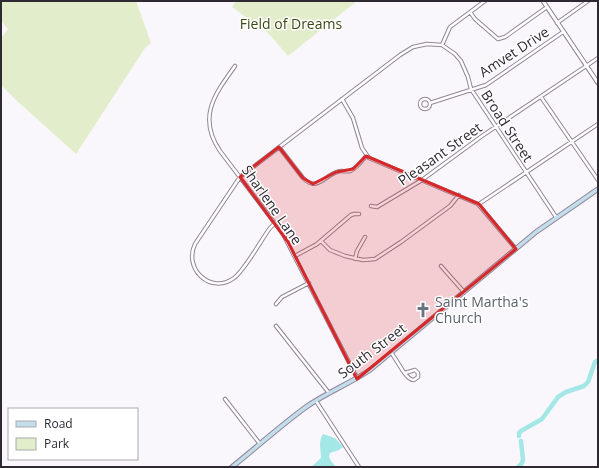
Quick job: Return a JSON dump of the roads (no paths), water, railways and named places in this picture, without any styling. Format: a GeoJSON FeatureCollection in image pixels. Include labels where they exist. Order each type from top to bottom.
{"type":"FeatureCollection","features":[{"type":"Feature","properties":{"kind":"main road","name":"South Street"},"geometry":{"type":"LineString","coordinates":[[232,467],[316,401],[357,379],[556,217],[598,189]]}},
{"type":"Feature","properties":{"kind":"street"},"geometry":{"type":"LineString","coordinates":[[275,223],[240,272],[231,280],[222,283],[213,282],[204,279],[197,272],[192,260],[194,247],[240,177],[413,46],[427,44],[442,45],[450,27],[485,1]]}},
{"type":"Feature","properties":{"kind":"street"},"geometry":{"type":"LineString","coordinates":[[542,1],[598,83]]}},
{"type":"Feature","properties":{"kind":"street"},"geometry":{"type":"LineString","coordinates":[[557,23],[588,1]]}},
{"type":"Feature","properties":{"kind":"street"},"geometry":{"type":"LineString","coordinates":[[470,12],[498,39],[505,37],[547,8]]}},
{"type":"Feature","properties":{"kind":"street","name":"Amvet Drive"},"geometry":{"type":"LineString","coordinates":[[430,103],[427,99],[424,99],[421,101],[420,106],[427,109],[430,106],[430,103],[486,85],[563,32]]}},
{"type":"Feature","properties":{"kind":"street","name":"Broad Street"},"geometry":{"type":"LineString","coordinates":[[442,45],[462,61],[471,89],[556,217]]}},
{"type":"Feature","properties":{"kind":"street","name":"Pleasant Street"},"geometry":{"type":"LineString","coordinates":[[370,206],[377,208],[422,180],[457,154],[598,58]]}},
{"type":"Feature","properties":{"kind":"street","name":"Sharlene Lane"},"geometry":{"type":"LineString","coordinates":[[235,66],[214,96],[210,110],[210,124],[213,137],[218,148],[285,238],[357,379]]}},
{"type":"Feature","properties":{"kind":"street"},"geometry":{"type":"LineString","coordinates":[[541,97],[598,180]]}},
{"type":"Feature","properties":{"kind":"street"},"geometry":{"type":"LineString","coordinates":[[342,99],[353,118],[360,145],[366,156],[479,204],[516,249]]}},
{"type":"Feature","properties":{"kind":"street"},"geometry":{"type":"LineString","coordinates":[[479,204],[598,124]]}},
{"type":"Feature","properties":{"kind":"street"},"geometry":{"type":"LineString","coordinates":[[279,147],[303,178],[313,184],[319,183],[336,172],[353,169],[366,156]]}},
{"type":"Feature","properties":{"kind":"street"},"geometry":{"type":"LineString","coordinates":[[321,241],[333,251],[355,259],[369,260],[380,256],[450,206],[459,195]]}},
{"type":"Feature","properties":{"kind":"street"},"geometry":{"type":"LineString","coordinates":[[295,256],[321,241],[351,215],[359,214]]}},
{"type":"Feature","properties":{"kind":"street"},"geometry":{"type":"LineString","coordinates":[[355,259],[365,237]]}},
{"type":"Feature","properties":{"kind":"street"},"geometry":{"type":"LineString","coordinates":[[441,266],[464,292]]}},
{"type":"Feature","properties":{"kind":"street"},"geometry":{"type":"LineString","coordinates":[[276,304],[282,297],[309,283]]}},
{"type":"Feature","properties":{"kind":"street"},"geometry":{"type":"LineString","coordinates":[[276,326],[329,394]]}},
{"type":"Feature","properties":{"kind":"street"},"geometry":{"type":"LineString","coordinates":[[391,352],[405,374],[410,380],[414,380],[418,377],[417,372],[413,370],[405,374]]}},
{"type":"Feature","properties":{"kind":"street"},"geometry":{"type":"LineString","coordinates":[[225,399],[260,444]]}},
{"type":"Feature","properties":{"kind":"street"},"geometry":{"type":"LineString","coordinates":[[316,401],[359,467]]}},
{"type":"Feature","properties":{"kind":"water"},"geometry":{"type":"Polygon","coordinates":[[[323,434],[335,438],[343,447],[330,453],[329,455],[336,467],[311,467],[321,458],[320,443],[323,434]]]}},
{"type":"Feature","properties":{"kind":"waterway"},"geometry":{"type":"LineString","coordinates":[[519,436],[521,431],[542,419],[558,397],[566,392],[584,386],[588,382],[595,362],[598,360]]}},
{"type":"Feature","properties":{"kind":"waterway"},"geometry":{"type":"LineString","coordinates":[[518,467],[523,460],[521,441]]}},
{"type":"Feature","properties":{"kind":"place","name":"Saint Martha's Church"},"geometry":{"type":"Point","coordinates":[423,310]}},
{"type":"Feature","properties":{"kind":"park label","name":"Field of Dreams"},"geometry":{"type":"Point","coordinates":[291,24]}}]}
